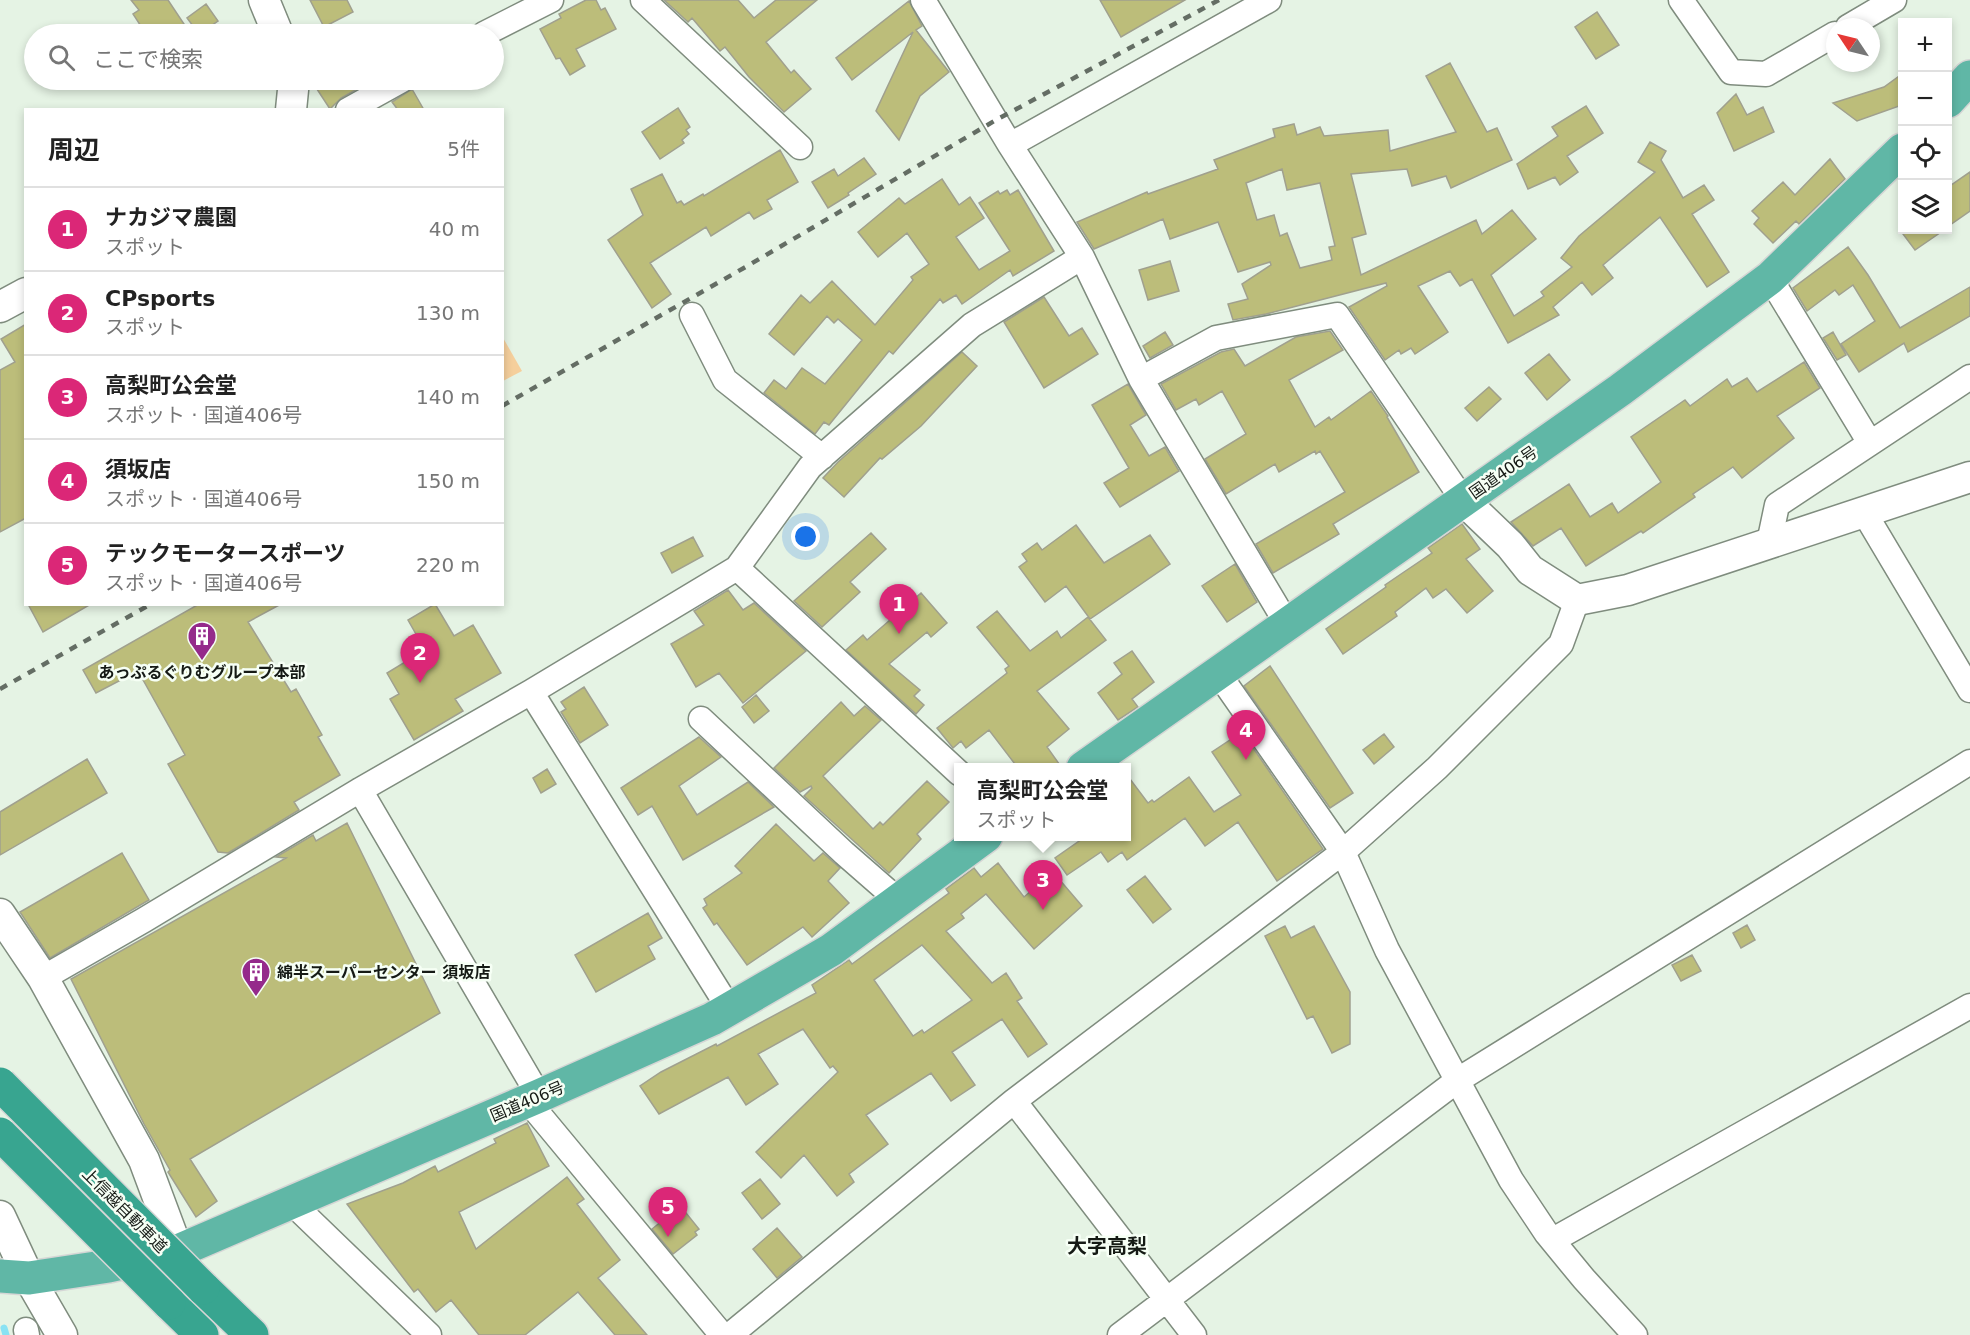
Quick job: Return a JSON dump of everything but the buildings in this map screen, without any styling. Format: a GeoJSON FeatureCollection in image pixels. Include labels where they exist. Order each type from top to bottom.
{"type":"FeatureCollection","features":[{"type":"Feature","properties":{"kind":"highway"},"geometry":{"type":"LineString","coordinates":[[1952,96],[1970,76]]}},
{"type":"Feature","properties":{"kind":"highway","name":"国道406号"},"geometry":{"type":"LineString","coordinates":[[1090,763],[1620,390],[1770,278],[1898,154]]}},
{"type":"Feature","properties":{"kind":"highway","name":"国道406号"},"geometry":{"type":"LineString","coordinates":[[0,1293],[15,1277],[109,1266],[178,1251],[533,1098],[730,1010],[831,950],[981,841]]}},
{"type":"Feature","properties":{"kind":"highway","name":"上信越自動車道"},"geometry":{"type":"LineString","coordinates":[[0,1084],[252,1335]]}},
{"type":"Feature","properties":{"kind":"highway"},"geometry":{"type":"LineString","coordinates":[[0,1134],[201,1335]]}},
{"type":"Feature","properties":{"kind":"street"},"geometry":{"type":"LineString","coordinates":[[264,0],[274,24]]}},
{"type":"Feature","properties":{"kind":"street"},"geometry":{"type":"LineString","coordinates":[[504,24],[551,0]]}},
{"type":"Feature","properties":{"kind":"street"},"geometry":{"type":"LineString","coordinates":[[643,0],[800,147]]}},
{"type":"Feature","properties":{"kind":"street"},"geometry":{"type":"LineString","coordinates":[[923,0],[1010,145],[1082,257],[1141,379],[1287,624]]}},
{"type":"Feature","properties":{"kind":"street"},"geometry":{"type":"LineString","coordinates":[[1010,145],[1269,0]]}},
{"type":"Feature","properties":{"kind":"street"},"geometry":{"type":"LineString","coordinates":[[1681,0],[1731,72],[1766,74],[1826,39]]}},
{"type":"Feature","properties":{"kind":"street"},"geometry":{"type":"LineString","coordinates":[[1863,18],[1894,0]]}},
{"type":"Feature","properties":{"kind":"street"},"geometry":{"type":"LineString","coordinates":[[291,108],[293,90]]}},
{"type":"Feature","properties":{"kind":"street"},"geometry":{"type":"LineString","coordinates":[[352,108],[384,90]]}},
{"type":"Feature","properties":{"kind":"street"},"geometry":{"type":"LineString","coordinates":[[43,978],[360,790],[531,692],[737,568],[810,467],[972,325],[1082,257]]}},
{"type":"Feature","properties":{"kind":"street"},"geometry":{"type":"LineString","coordinates":[[1770,278],[1870,443]]}},
{"type":"Feature","properties":{"kind":"street"},"geometry":{"type":"LineString","coordinates":[[0,307],[24,294]]}},
{"type":"Feature","properties":{"kind":"street"},"geometry":{"type":"LineString","coordinates":[[692,315],[725,380],[822,457]]}},
{"type":"Feature","properties":{"kind":"street"},"geometry":{"type":"LineString","coordinates":[[1141,379],[1216,338],[1337,315],[1463,500],[1510,545],[1530,570],[1577,600],[1628,590],[1970,477]]}},
{"type":"Feature","properties":{"kind":"street"},"geometry":{"type":"LineString","coordinates":[[1769,543],[1777,505],[1970,377]]}},
{"type":"Feature","properties":{"kind":"street"},"geometry":{"type":"LineString","coordinates":[[1864,512],[1970,690]]}},
{"type":"Feature","properties":{"kind":"street"},"geometry":{"type":"LineString","coordinates":[[737,568],[954,768]]}},
{"type":"Feature","properties":{"kind":"street"},"geometry":{"type":"LineString","coordinates":[[730,1335],[1014,1101],[1343,852],[1437,768],[1561,644],[1577,600]]}},
{"type":"Feature","properties":{"kind":"street"},"geometry":{"type":"LineString","coordinates":[[1218,673],[1343,852],[1387,950],[1511,1180],[1553,1240],[1584,1279],[1635,1335]]}},
{"type":"Feature","properties":{"kind":"street"},"geometry":{"type":"LineString","coordinates":[[531,692],[730,1010]]}},
{"type":"Feature","properties":{"kind":"street"},"geometry":{"type":"LineString","coordinates":[[701,719],[844,853],[899,901]]}},
{"type":"Feature","properties":{"kind":"street"},"geometry":{"type":"LineString","coordinates":[[1120,1335],[1458,1080],[1970,762]]}},
{"type":"Feature","properties":{"kind":"street"},"geometry":{"type":"LineString","coordinates":[[360,790],[533,1098],[722,1335]]}},
{"type":"Feature","properties":{"kind":"street"},"geometry":{"type":"LineString","coordinates":[[0,914],[43,978],[144,1160],[178,1251]]}},
{"type":"Feature","properties":{"kind":"street"},"geometry":{"type":"LineString","coordinates":[[1553,1240],[1970,1006]]}},
{"type":"Feature","properties":{"kind":"street"},"geometry":{"type":"LineString","coordinates":[[1014,1101],[1194,1335]]}},
{"type":"Feature","properties":{"kind":"street"},"geometry":{"type":"LineString","coordinates":[[292,1203],[429,1335]]}},
{"type":"Feature","properties":{"kind":"street"},"geometry":{"type":"LineString","coordinates":[[0,1216],[15,1277],[62,1335]]}},
{"type":"Feature","properties":{"kind":"shaded area"},"geometry":{"type":"Polygon","coordinates":[[[504,340],[522,371],[504,380],[504,340]]]}},
{"type":"Feature","properties":{"kind":"waterway"},"geometry":{"type":"LineString","coordinates":[[4,1328],[6,1335]]}},
{"type":"Feature","properties":{"kind":"railway"},"geometry":{"type":"LineString","coordinates":[[504,405],[996,120],[1219,0]]}},
{"type":"Feature","properties":{"kind":"railway"},"geometry":{"type":"LineString","coordinates":[[0,689],[147,606]]}},
{"type":"Feature","properties":{"kind":"place","name":"ナカジマ農園"},"geometry":{"type":"Point","coordinates":[899,634]}},
{"type":"Feature","properties":{"kind":"place","name":"あっぷるぐりむグループ本部"},"geometry":{"type":"Point","coordinates":[202,662]}},
{"type":"Feature","properties":{"kind":"place","name":"CPsports"},"geometry":{"type":"Point","coordinates":[420,683]}},
{"type":"Feature","properties":{"kind":"place","name":"須坂店"},"geometry":{"type":"Point","coordinates":[1246,760]}},
{"type":"Feature","properties":{"kind":"place","name":"高梨町公会堂"},"geometry":{"type":"Point","coordinates":[1043,910]}},
{"type":"Feature","properties":{"kind":"place","name":"綿半スーパーセンター 須坂店"},"geometry":{"type":"Point","coordinates":[256,998]}},
{"type":"Feature","properties":{"kind":"place","name":"テックモータースポーツ"},"geometry":{"type":"Point","coordinates":[668,1237]}},
{"type":"Feature","properties":{"kind":"district","name":"大字高梨"},"geometry":{"type":"Point","coordinates":[1107,1246]}}]}
